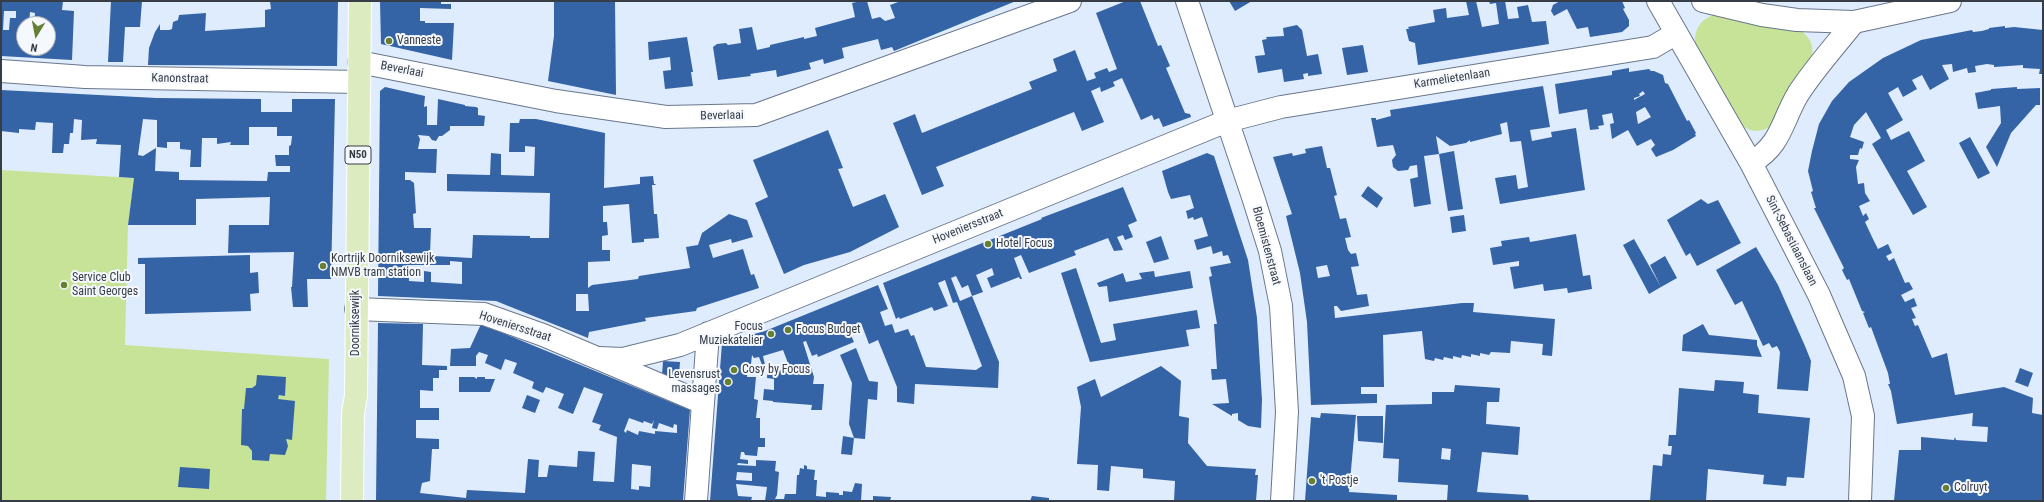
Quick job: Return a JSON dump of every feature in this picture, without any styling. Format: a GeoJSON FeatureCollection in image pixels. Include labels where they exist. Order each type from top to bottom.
{"type":"FeatureCollection","features":[{"type":"Feature","properties":{"kind":"main road","name":"Doorniksewijk"},"geometry":{"type":"LineString","coordinates":[[352,501],[360,1]]}},
{"type":"Feature","properties":{"kind":"street","name":"Beverlaai"},"geometry":{"type":"LineString","coordinates":[[359,72],[666,117],[756,115],[1070,1]]}},
{"type":"Feature","properties":{"kind":"street","name":"Bloemistenstraat"},"geometry":{"type":"LineString","coordinates":[[1187,1],[1270,251],[1281,306],[1286,412],[1282,501]]}},
{"type":"Feature","properties":{"kind":"street"},"geometry":{"type":"LineString","coordinates":[[1703,1],[1762,15],[1783,18],[1854,22],[1950,1]]}},
{"type":"Feature","properties":{"kind":"street","name":"Sint-Sebastiaanslaan"},"geometry":{"type":"LineString","coordinates":[[1664,3],[1675,34],[1751,163],[1819,295],[1854,376],[1863,416],[1860,501]]}},
{"type":"Feature","properties":{"kind":"street"},"geometry":{"type":"LineString","coordinates":[[1751,163],[1769,150],[1777,138],[1798,95],[1854,22]]}},
{"type":"Feature","properties":{"kind":"street","name":"Karmelietenlaan"},"geometry":{"type":"LineString","coordinates":[[1227,121],[1280,107],[1653,47],[1675,34]]}},
{"type":"Feature","properties":{"kind":"street","name":"Kanonstraat"},"geometry":{"type":"LineString","coordinates":[[1,72],[84,77],[359,72]]}},
{"type":"Feature","properties":{"kind":"street","name":"Hoveniersstraat"},"geometry":{"type":"LineString","coordinates":[[599,358],[623,359],[680,345],[1227,121]]}},
{"type":"Feature","properties":{"kind":"street","name":"Hoveniersstraat"},"geometry":{"type":"LineString","coordinates":[[356,309],[484,314],[543,335],[703,403]]}},
{"type":"Feature","properties":{"kind":"street"},"geometry":{"type":"LineString","coordinates":[[696,501],[708,333]]}},
{"type":"Feature","properties":{"kind":"green space"},"geometry":{"type":"Polygon","coordinates":[[[1720,14],[1800,30],[1806,35],[1812,45],[1812,57],[1773,124],[1765,129],[1753,131],[1741,125],[1696,49],[1695,36],[1699,25],[1713,15],[1720,14]]]}},
{"type":"Feature","properties":{"kind":"green space","name":"Service Club Saint Georges"},"geometry":{"type":"Polygon","coordinates":[[[1,170],[134,178],[128,225],[125,345],[329,359],[326,501],[1,501],[1,170]]]}},
{"type":"Feature","properties":{"kind":"building"},"geometry":{"type":"Polygon","coordinates":[[[1,1],[63,1],[62,10],[74,11],[72,60],[1,56],[1,1]]]}},
{"type":"Feature","properties":{"kind":"building"},"geometry":{"type":"Polygon","coordinates":[[[111,1],[142,1],[140,27],[125,27],[123,62],[108,62],[111,1]]]}},
{"type":"Feature","properties":{"kind":"building"},"geometry":{"type":"Polygon","coordinates":[[[270,1],[338,1],[337,66],[148,65],[149,48],[155,32],[160,24],[160,30],[169,30],[172,29],[173,22],[178,20],[179,15],[206,13],[205,31],[265,27],[265,10],[271,9],[270,1]]]}},
{"type":"Feature","properties":{"kind":"building"},"geometry":{"type":"Polygon","coordinates":[[[380,1],[441,1],[441,4],[451,4],[451,9],[420,8],[420,21],[425,21],[425,23],[454,23],[452,60],[381,44],[380,1]]]}},
{"type":"Feature","properties":{"kind":"building"},"geometry":{"type":"Polygon","coordinates":[[[554,1],[615,1],[616,95],[548,81],[554,36],[554,1]]]}},
{"type":"Feature","properties":{"kind":"building"},"geometry":{"type":"Polygon","coordinates":[[[867,1],[872,19],[880,17],[885,21],[895,18],[890,5],[901,1],[1016,1],[894,51],[892,47],[881,50],[878,39],[842,48],[844,58],[824,64],[823,59],[809,63],[811,69],[777,77],[776,70],[750,74],[751,76],[718,80],[713,47],[717,44],[726,43],[728,45],[741,43],[739,29],[752,27],[757,50],[770,47],[770,45],[804,37],[804,39],[817,36],[815,28],[855,17],[852,3],[867,1]]]}},
{"type":"Feature","properties":{"kind":"building"},"geometry":{"type":"Polygon","coordinates":[[[1126,1],[1140,1],[1158,46],[1161,45],[1170,66],[1166,68],[1185,113],[1190,114],[1191,117],[1163,127],[1159,118],[1154,120],[1152,115],[1141,120],[1122,78],[1113,82],[1115,86],[1101,92],[1100,87],[1091,91],[1104,122],[1082,131],[1074,112],[936,167],[944,186],[922,195],[893,123],[915,114],[922,133],[1032,89],[1029,82],[1057,71],[1053,59],[1075,50],[1087,81],[1096,78],[1094,73],[1107,68],[1109,72],[1117,69],[1096,13],[1126,1]]]}},
{"type":"Feature","properties":{"kind":"building"},"geometry":{"type":"Polygon","coordinates":[[[1229,1],[1252,1],[1235,11],[1229,1]]]}},
{"type":"Feature","properties":{"kind":"building"},"geometry":{"type":"Polygon","coordinates":[[[1466,1],[1476,1],[1482,27],[1499,24],[1496,3],[1490,4],[1489,1],[1505,1],[1508,19],[1519,18],[1517,7],[1528,5],[1532,22],[1546,21],[1549,44],[1418,65],[1415,43],[1409,41],[1406,29],[1409,29],[1408,27],[1435,22],[1433,10],[1446,8],[1447,18],[1469,15],[1466,1]]]}},
{"type":"Feature","properties":{"kind":"building"},"geometry":{"type":"Polygon","coordinates":[[[1560,1],[1622,1],[1625,8],[1623,9],[1629,20],[1629,26],[1622,32],[1590,37],[1588,27],[1577,29],[1567,9],[1554,16],[1551,11],[1553,5],[1560,1]]]}},
{"type":"Feature","properties":{"kind":"building"},"geometry":{"type":"Polygon","coordinates":[[[1297,25],[1302,30],[1307,56],[1318,54],[1322,74],[1308,76],[1308,73],[1303,74],[1304,79],[1284,82],[1282,69],[1258,73],[1255,56],[1265,55],[1262,40],[1267,39],[1266,37],[1284,36],[1283,28],[1297,25]]]}},
{"type":"Feature","properties":{"kind":"building"},"geometry":{"type":"Polygon","coordinates":[[[2005,26],[2005,28],[2014,27],[2043,30],[2043,74],[2039,74],[2040,69],[2023,68],[2023,65],[1994,67],[1994,65],[1987,64],[1975,66],[1976,72],[1968,73],[1967,68],[1953,72],[1952,64],[1942,65],[1949,79],[1930,90],[1922,75],[1912,80],[1917,89],[1903,97],[1898,87],[1888,93],[1903,120],[1886,130],[1891,140],[1909,131],[1925,161],[1907,171],[1927,207],[1913,215],[1872,144],[1881,138],[1866,112],[1854,125],[1850,137],[1864,142],[1862,149],[1860,148],[1858,155],[1850,155],[1850,159],[1859,160],[1856,167],[1858,184],[1864,183],[1865,193],[1870,201],[1859,206],[1863,216],[1866,213],[1869,219],[1865,222],[1878,249],[1888,244],[1892,253],[1886,256],[1889,261],[1894,258],[1905,283],[1909,282],[1913,289],[1901,295],[1905,302],[1914,298],[1917,306],[1911,308],[1916,318],[1912,319],[1915,326],[1918,325],[1932,358],[1947,353],[1955,395],[2004,387],[2033,398],[2032,413],[2043,415],[2043,501],[1894,501],[1899,450],[1921,450],[1921,437],[1954,440],[1955,437],[1956,440],[1987,442],[1988,427],[1972,426],[1973,413],[1897,424],[1891,391],[1888,384],[1890,384],[1888,373],[1871,327],[1869,328],[1863,313],[1865,312],[1862,311],[1849,279],[1847,280],[1842,270],[1844,268],[1814,208],[1816,208],[1811,192],[1813,191],[1808,171],[1812,151],[1819,124],[1832,101],[1849,82],[1883,58],[1921,40],[1972,30],[1973,32],[1982,31],[1989,28],[2005,26]]]}},
{"type":"Feature","properties":{"kind":"building"},"geometry":{"type":"Polygon","coordinates":[[[687,37],[693,72],[691,72],[693,86],[665,89],[663,71],[671,70],[670,57],[649,60],[648,42],[687,37]]]}},
{"type":"Feature","properties":{"kind":"building"},"geometry":{"type":"Polygon","coordinates":[[[1363,45],[1368,72],[1347,75],[1342,48],[1363,45]]]}},
{"type":"Feature","properties":{"kind":"building"},"geometry":{"type":"Polygon","coordinates":[[[1629,68],[1629,72],[1649,69],[1663,75],[1665,83],[1668,84],[1687,121],[1689,120],[1696,133],[1696,136],[1673,150],[1656,157],[1651,149],[1655,145],[1651,139],[1637,146],[1628,130],[1612,139],[1610,124],[1614,123],[1612,113],[1602,115],[1604,125],[1598,126],[1599,129],[1590,130],[1587,109],[1559,114],[1555,84],[1612,75],[1612,71],[1629,68]],[[1643,91],[1639,94],[1640,96],[1634,98],[1634,100],[1645,94],[1643,91]],[[1645,107],[1636,112],[1638,124],[1651,117],[1645,107]]]}},
{"type":"Feature","properties":{"kind":"building"},"geometry":{"type":"Polygon","coordinates":[[[1543,86],[1550,127],[1530,130],[1532,141],[1552,137],[1551,132],[1576,128],[1585,190],[1500,204],[1495,178],[1516,175],[1518,189],[1528,187],[1521,141],[1510,142],[1507,122],[1500,124],[1502,134],[1470,142],[1470,140],[1466,143],[1450,146],[1436,136],[1439,154],[1424,156],[1431,204],[1414,207],[1410,179],[1418,177],[1417,165],[1410,166],[1408,170],[1398,171],[1393,167],[1392,160],[1396,155],[1393,145],[1377,147],[1371,118],[1376,118],[1376,120],[1391,116],[1390,110],[1543,86]]]}},
{"type":"Feature","properties":{"kind":"building"},"geometry":{"type":"Polygon","coordinates":[[[385,87],[425,96],[424,107],[427,106],[427,125],[437,125],[438,99],[465,106],[476,107],[478,108],[478,115],[485,116],[484,126],[450,126],[450,130],[442,136],[439,136],[436,141],[432,140],[429,136],[418,135],[420,139],[418,149],[437,149],[436,173],[405,172],[405,180],[410,180],[414,183],[416,213],[413,214],[414,228],[431,228],[430,254],[433,256],[472,258],[473,235],[530,236],[530,238],[549,238],[550,193],[447,191],[447,174],[490,175],[491,153],[501,154],[501,175],[534,176],[535,147],[525,146],[525,152],[509,152],[510,123],[519,123],[520,119],[536,119],[605,133],[604,188],[640,184],[640,177],[653,176],[654,184],[656,185],[652,185],[654,214],[657,214],[659,238],[644,239],[644,242],[632,243],[629,204],[603,206],[603,222],[607,222],[608,235],[602,236],[602,250],[610,250],[610,261],[588,262],[588,288],[592,285],[638,279],[639,276],[690,268],[686,247],[698,245],[702,233],[729,214],[747,220],[753,237],[732,243],[731,239],[709,245],[713,258],[743,249],[751,275],[754,274],[759,288],[697,308],[696,311],[645,318],[646,321],[589,332],[588,338],[496,301],[378,296],[380,91],[385,87]],[[450,261],[450,265],[409,265],[409,281],[424,282],[424,271],[431,272],[431,282],[462,284],[462,262],[450,261]],[[576,294],[576,311],[589,311],[588,294],[576,294]]]}},
{"type":"Feature","properties":{"kind":"building"},"geometry":{"type":"Polygon","coordinates":[[[2017,87],[2017,89],[2040,88],[2040,105],[2036,105],[2011,133],[1997,167],[1986,147],[2001,123],[2000,106],[1978,109],[1975,93],[1991,89],[2017,87]]]}},
{"type":"Feature","properties":{"kind":"building"},"geometry":{"type":"Polygon","coordinates":[[[1,90],[157,98],[261,99],[261,112],[292,112],[292,99],[335,99],[331,279],[307,279],[308,307],[293,307],[291,287],[294,252],[228,253],[229,225],[269,225],[270,197],[196,199],[196,225],[128,225],[134,178],[119,177],[121,145],[96,144],[97,139],[81,140],[82,120],[74,119],[73,133],[70,133],[69,144],[64,144],[63,153],[52,153],[53,123],[36,122],[35,130],[19,129],[19,133],[1,131],[1,90]],[[143,119],[138,155],[143,156],[156,148],[155,171],[179,172],[179,180],[267,181],[268,172],[290,172],[290,166],[276,166],[275,155],[289,155],[289,146],[291,145],[292,136],[277,136],[277,127],[249,127],[249,145],[230,145],[231,142],[217,144],[217,138],[202,138],[201,167],[190,167],[191,150],[180,149],[180,142],[167,142],[167,148],[157,147],[157,120],[143,119]]]}},
{"type":"Feature","properties":{"kind":"building"},"geometry":{"type":"Polygon","coordinates":[[[828,130],[843,168],[838,169],[853,207],[885,194],[899,227],[850,252],[804,265],[784,274],[755,203],[768,197],[753,160],[828,130]]]}},
{"type":"Feature","properties":{"kind":"building"},"geometry":{"type":"Polygon","coordinates":[[[1970,137],[1990,173],[1978,179],[1959,143],[1970,137]]]}},
{"type":"Feature","properties":{"kind":"building"},"geometry":{"type":"Polygon","coordinates":[[[1322,146],[1327,168],[1330,168],[1337,195],[1334,196],[1340,219],[1346,218],[1351,237],[1345,238],[1348,250],[1351,254],[1356,253],[1359,266],[1351,267],[1357,295],[1367,294],[1369,306],[1341,311],[1337,306],[1334,306],[1335,318],[1462,303],[1474,303],[1473,312],[1555,319],[1552,356],[1542,355],[1543,344],[1511,341],[1510,353],[1491,352],[1489,355],[1480,353],[1480,356],[1471,354],[1471,357],[1462,355],[1461,358],[1453,356],[1453,359],[1444,357],[1443,360],[1435,358],[1434,361],[1425,359],[1422,331],[1383,335],[1384,387],[1361,387],[1361,394],[1377,394],[1377,403],[1311,405],[1307,322],[1300,273],[1286,216],[1292,214],[1273,157],[1292,153],[1293,156],[1306,153],[1305,149],[1322,146]],[[1327,265],[1316,267],[1318,278],[1330,276],[1327,265]]]}},
{"type":"Feature","properties":{"kind":"building"},"geometry":{"type":"Polygon","coordinates":[[[1454,151],[1463,209],[1448,211],[1439,154],[1454,151]]]}},
{"type":"Feature","properties":{"kind":"building"},"geometry":{"type":"Polygon","coordinates":[[[1207,153],[1214,156],[1248,260],[1257,318],[1262,400],[1261,428],[1248,426],[1238,420],[1238,413],[1232,414],[1232,416],[1212,404],[1229,403],[1226,379],[1212,380],[1211,369],[1217,369],[1214,324],[1217,324],[1209,277],[1212,276],[1210,267],[1231,263],[1228,255],[1223,256],[1222,251],[1213,254],[1211,246],[1197,250],[1194,240],[1208,236],[1202,217],[1194,220],[1193,217],[1188,219],[1186,211],[1194,208],[1190,195],[1171,199],[1162,171],[1207,153]]]}},
{"type":"Feature","properties":{"kind":"building"},"geometry":{"type":"Polygon","coordinates":[[[1368,186],[1383,198],[1377,208],[1361,196],[1368,186]]]}},
{"type":"Feature","properties":{"kind":"building"},"geometry":{"type":"Polygon","coordinates":[[[1123,187],[1137,221],[1128,225],[1133,237],[1125,240],[1123,235],[1117,237],[1123,250],[1114,251],[1108,238],[1074,251],[1076,255],[1029,273],[1021,255],[1014,258],[1022,279],[1019,277],[991,288],[987,278],[994,275],[992,268],[976,275],[983,292],[972,296],[999,362],[998,388],[915,384],[914,404],[897,402],[897,387],[878,340],[869,344],[861,323],[848,329],[854,342],[818,357],[817,354],[812,356],[806,341],[803,342],[814,377],[813,384],[824,384],[822,410],[811,410],[812,405],[763,400],[764,389],[774,390],[774,379],[767,378],[768,365],[776,366],[775,370],[791,371],[783,350],[763,356],[765,365],[762,365],[759,357],[754,358],[752,355],[751,364],[748,364],[747,377],[756,377],[754,399],[758,400],[756,418],[760,418],[760,438],[765,438],[765,447],[758,447],[757,456],[745,455],[744,452],[741,452],[740,459],[748,460],[748,464],[738,463],[737,465],[756,466],[756,460],[776,461],[775,471],[779,472],[777,495],[775,499],[784,499],[785,494],[796,494],[797,475],[799,475],[800,468],[804,469],[804,465],[807,466],[807,469],[815,470],[814,480],[817,480],[816,496],[826,497],[826,492],[839,493],[839,495],[843,495],[843,491],[852,492],[855,483],[862,484],[861,501],[765,501],[767,487],[736,484],[738,496],[752,497],[751,501],[710,501],[722,343],[765,331],[878,285],[888,309],[880,312],[885,326],[892,324],[895,333],[908,329],[911,336],[914,335],[926,367],[976,370],[982,366],[957,302],[953,303],[945,280],[938,283],[948,306],[934,311],[932,307],[900,319],[899,317],[896,319],[883,283],[1042,219],[1041,218],[1123,187]],[[956,276],[951,278],[960,301],[972,296],[968,285],[962,288],[956,276]],[[737,472],[736,480],[752,481],[752,473],[737,472]]]}},
{"type":"Feature","properties":{"kind":"building"},"geometry":{"type":"Polygon","coordinates":[[[1701,199],[1708,204],[1718,200],[1741,243],[1697,266],[1690,253],[1686,256],[1667,220],[1701,199]]]}},
{"type":"Feature","properties":{"kind":"building"},"geometry":{"type":"Polygon","coordinates":[[[1464,215],[1466,231],[1452,233],[1450,217],[1464,215]]]}},
{"type":"Feature","properties":{"kind":"building"},"geometry":{"type":"Polygon","coordinates":[[[1576,234],[1583,276],[1590,275],[1592,289],[1568,293],[1567,288],[1544,291],[1543,284],[1514,289],[1510,267],[1519,266],[1519,261],[1493,265],[1490,248],[1502,246],[1501,241],[1529,237],[1530,242],[1576,234]]]}},
{"type":"Feature","properties":{"kind":"building"},"geometry":{"type":"Polygon","coordinates":[[[1161,236],[1169,259],[1154,263],[1146,242],[1161,236]]]}},
{"type":"Feature","properties":{"kind":"building"},"geometry":{"type":"Polygon","coordinates":[[[1634,239],[1661,287],[1649,294],[1623,245],[1634,239]]]}},
{"type":"Feature","properties":{"kind":"building"},"geometry":{"type":"Polygon","coordinates":[[[1756,247],[1778,285],[1811,361],[1808,391],[1777,389],[1780,352],[1777,346],[1772,348],[1769,343],[1763,346],[1742,301],[1735,305],[1716,270],[1756,247]]]}},
{"type":"Feature","properties":{"kind":"building"},"geometry":{"type":"Polygon","coordinates":[[[250,255],[250,273],[258,272],[259,293],[250,294],[251,311],[145,314],[145,264],[138,264],[138,258],[250,255]]]}},
{"type":"Feature","properties":{"kind":"building"},"geometry":{"type":"Polygon","coordinates":[[[1665,256],[1677,278],[1661,287],[1650,265],[1665,256]]]}},
{"type":"Feature","properties":{"kind":"building"},"geometry":{"type":"Polygon","coordinates":[[[1076,268],[1101,343],[1116,340],[1113,324],[1197,310],[1200,328],[1186,330],[1189,346],[1090,362],[1061,273],[1076,268]]]}},
{"type":"Feature","properties":{"kind":"building"},"geometry":{"type":"Polygon","coordinates":[[[1154,271],[1155,277],[1190,271],[1193,288],[1109,302],[1107,286],[1099,287],[1097,283],[1123,273],[1126,282],[1142,279],[1139,273],[1154,271]]]}},
{"type":"Feature","properties":{"kind":"building"},"geometry":{"type":"Polygon","coordinates":[[[378,323],[423,324],[422,365],[447,366],[447,370],[439,370],[439,378],[433,378],[433,391],[420,390],[420,408],[439,408],[439,420],[416,420],[416,438],[439,439],[439,449],[432,449],[430,481],[422,483],[420,493],[466,498],[467,490],[525,493],[528,459],[539,460],[538,477],[547,477],[549,465],[577,467],[578,451],[595,452],[593,481],[614,482],[617,437],[599,430],[601,425],[592,422],[603,394],[584,387],[573,414],[558,408],[564,394],[546,387],[543,393],[532,388],[534,382],[513,373],[517,363],[505,359],[501,370],[485,363],[488,355],[479,352],[476,356],[476,366],[450,366],[451,349],[470,348],[481,324],[690,410],[683,501],[376,501],[378,323]],[[629,418],[624,431],[626,433],[627,430],[638,435],[639,431],[655,434],[655,431],[677,433],[677,425],[674,424],[673,428],[659,423],[657,429],[652,428],[654,420],[652,424],[644,421],[643,423],[629,418]],[[632,464],[631,489],[639,490],[639,486],[650,487],[651,466],[632,464]]]}},
{"type":"Feature","properties":{"kind":"building"},"geometry":{"type":"Polygon","coordinates":[[[1703,324],[1709,335],[1757,340],[1757,345],[1762,357],[1682,351],[1683,335],[1703,324]]]}},
{"type":"Feature","properties":{"kind":"building"},"geometry":{"type":"Polygon","coordinates":[[[856,348],[869,381],[878,382],[877,400],[868,399],[865,439],[854,438],[849,424],[852,383],[840,355],[856,348]]]}},
{"type":"Feature","properties":{"kind":"building"},"geometry":{"type":"Polygon","coordinates":[[[663,361],[680,362],[679,376],[662,375],[663,361]]]}},
{"type":"Feature","properties":{"kind":"building"},"geometry":{"type":"Polygon","coordinates":[[[1161,366],[1181,381],[1179,416],[1189,418],[1188,443],[1207,466],[1256,469],[1255,475],[1258,475],[1256,501],[1174,501],[1175,481],[1143,478],[1143,469],[1111,466],[1109,491],[1097,490],[1098,465],[1077,464],[1081,407],[1077,387],[1095,379],[1101,397],[1161,366]]]}},
{"type":"Feature","properties":{"kind":"building"},"geometry":{"type":"Polygon","coordinates":[[[2020,368],[2033,373],[2028,387],[2015,382],[2020,368]]]}},
{"type":"Feature","properties":{"kind":"building"},"geometry":{"type":"Polygon","coordinates":[[[257,375],[286,377],[285,396],[279,395],[278,399],[295,401],[292,440],[286,439],[288,446],[285,455],[270,454],[269,461],[252,460],[252,451],[248,446],[241,445],[242,409],[244,409],[246,388],[252,388],[256,385],[257,375]]]}},
{"type":"Feature","properties":{"kind":"building"},"geometry":{"type":"Polygon","coordinates":[[[459,377],[474,377],[477,379],[477,377],[485,377],[485,379],[495,379],[490,392],[459,392],[459,377]]]}},
{"type":"Feature","properties":{"kind":"building"},"geometry":{"type":"Polygon","coordinates":[[[1715,380],[1744,382],[1743,393],[1759,395],[1758,413],[1810,418],[1804,478],[1787,477],[1786,486],[1763,484],[1764,475],[1708,469],[1706,501],[1650,501],[1653,465],[1662,466],[1663,454],[1671,455],[1672,446],[1668,446],[1669,435],[1676,435],[1679,388],[1714,391],[1715,380]]]}},
{"type":"Feature","properties":{"kind":"building"},"geometry":{"type":"Polygon","coordinates":[[[1455,385],[1500,388],[1499,402],[1487,402],[1486,424],[1520,427],[1518,455],[1482,452],[1477,492],[1528,495],[1529,501],[1447,501],[1448,485],[1398,482],[1399,459],[1383,458],[1386,405],[1432,404],[1432,392],[1454,392],[1455,385]],[[1442,448],[1441,459],[1450,460],[1451,449],[1442,448]]]}},
{"type":"Feature","properties":{"kind":"building"},"geometry":{"type":"Polygon","coordinates":[[[527,395],[540,400],[535,413],[522,408],[527,395]]]}},
{"type":"Feature","properties":{"kind":"building"},"geometry":{"type":"Polygon","coordinates":[[[1321,413],[1356,415],[1349,492],[1397,495],[1397,501],[1305,501],[1311,417],[1320,418],[1321,413]]]}},
{"type":"Feature","properties":{"kind":"building"},"geometry":{"type":"Polygon","coordinates":[[[1357,416],[1383,416],[1383,443],[1358,441],[1357,416]]]}},
{"type":"Feature","properties":{"kind":"building"},"geometry":{"type":"Polygon","coordinates":[[[843,436],[854,438],[852,455],[841,454],[843,436]]]}},
{"type":"Feature","properties":{"kind":"building"},"geometry":{"type":"Polygon","coordinates":[[[180,467],[210,469],[209,489],[178,487],[180,467]]]}},
{"type":"Feature","properties":{"kind":"building"},"geometry":{"type":"Polygon","coordinates":[[[873,496],[891,497],[890,501],[873,501],[873,496]]]}},
{"type":"Feature","properties":{"kind":"building"},"geometry":{"type":"Polygon","coordinates":[[[1032,496],[1049,498],[1049,501],[1030,501],[1032,496]]]}},
{"type":"Feature","properties":{"kind":"place","name":"Vanneste"},"geometry":{"type":"Point","coordinates":[389,41]}},
{"type":"Feature","properties":{"kind":"place","name":"Hotel Focus"},"geometry":{"type":"Point","coordinates":[988,244]}},
{"type":"Feature","properties":{"kind":"place","name":"Kortrijk Doorniksewijk NMVB tram station"},"geometry":{"type":"Point","coordinates":[323,266]}},
{"type":"Feature","properties":{"kind":"place","name":"Service Club Saint Georges"},"geometry":{"type":"Point","coordinates":[64,285]}},
{"type":"Feature","properties":{"kind":"place","name":"Focus Budget"},"geometry":{"type":"Point","coordinates":[788,330]}},
{"type":"Feature","properties":{"kind":"place","name":"Focus Muziekatelier"},"geometry":{"type":"Point","coordinates":[771,334]}},
{"type":"Feature","properties":{"kind":"place","name":"Cosy by Focus"},"geometry":{"type":"Point","coordinates":[734,370]}},
{"type":"Feature","properties":{"kind":"place","name":"Levensrust massages"},"geometry":{"type":"Point","coordinates":[728,382]}},
{"type":"Feature","properties":{"kind":"place","name":"'t Postje"},"geometry":{"type":"Point","coordinates":[1312,481]}},
{"type":"Feature","properties":{"kind":"place","name":"Colruyt"},"geometry":{"type":"Point","coordinates":[1946,488]}}]}
